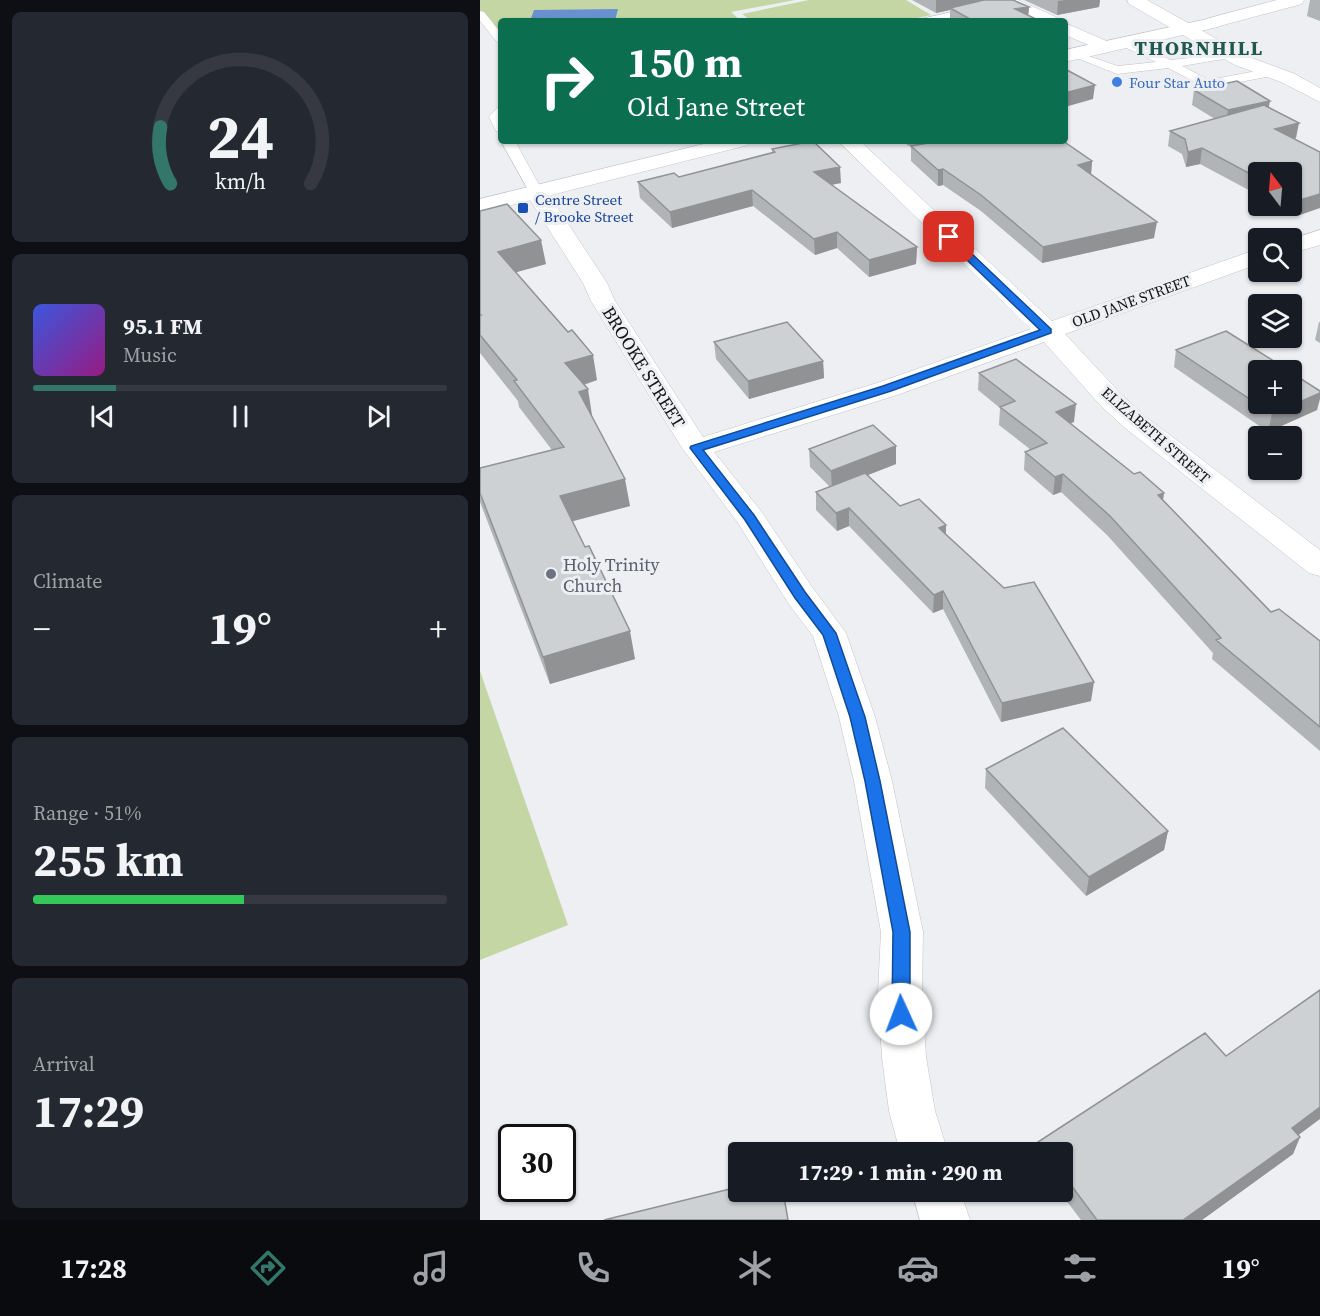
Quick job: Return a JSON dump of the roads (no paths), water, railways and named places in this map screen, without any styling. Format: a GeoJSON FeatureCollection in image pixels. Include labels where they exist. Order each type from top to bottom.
{"type":"FeatureCollection","features":[{"type":"Feature","properties":{"kind":"street"},"geometry":{"type":"LineString","coordinates":[[1135,0],[1231,54],[1280,75],[1320,96]]}},
{"type":"Feature","properties":{"kind":"street"},"geometry":{"type":"LineString","coordinates":[[1169,0],[1235,35]]}},
{"type":"Feature","properties":{"kind":"street"},"geometry":{"type":"LineString","coordinates":[[1069,55],[1212,23],[1296,0]]}},
{"type":"Feature","properties":{"kind":"street"},"geometry":{"type":"LineString","coordinates":[[999,3],[1042,18]]}},
{"type":"Feature","properties":{"kind":"street"},"geometry":{"type":"LineString","coordinates":[[1068,29],[1103,46]]}},
{"type":"Feature","properties":{"kind":"street"},"geometry":{"type":"LineString","coordinates":[[1262,50],[1270,55],[1280,75]]}},
{"type":"Feature","properties":{"kind":"street"},"geometry":{"type":"LineString","coordinates":[[480,206],[729,144]]}},
{"type":"Feature","properties":{"kind":"street","name":"ELIZABETH STREET"},"geometry":{"type":"LineString","coordinates":[[851,144],[1047,331],[1110,399],[1135,422],[1320,566]]}},
{"type":"Feature","properties":{"kind":"street","name":"BROOKE STREET"},"geometry":{"type":"LineString","coordinates":[[536,192],[595,283],[609,311],[696,448],[750,518],[800,595],[829,633],[857,717],[873,781],[902,932],[900,993],[904,1057],[912,1111],[921,1142]]}},
{"type":"Feature","properties":{"kind":"street"},"geometry":{"type":"LineString","coordinates":[[1302,243],[1320,237]]}},
{"type":"Feature","properties":{"kind":"street","name":"OLD JANE STREET"},"geometry":{"type":"LineString","coordinates":[[696,448],[887,389],[1248,260]]}},
{"type":"Feature","properties":{"kind":"street"},"geometry":{"type":"LineString","coordinates":[[939,1202],[945,1220]]}},
{"type":"Feature","properties":{"kind":"lane"},"geometry":{"type":"LineString","coordinates":[[937,18],[999,3]]}},
{"type":"Feature","properties":{"kind":"lane"},"geometry":{"type":"LineString","coordinates":[[480,14],[498,36]]}},
{"type":"Feature","properties":{"kind":"lane"},"geometry":{"type":"LineString","coordinates":[[1122,42],[1177,63],[1207,84],[1280,75]]}},
{"type":"Feature","properties":{"kind":"lane"},"geometry":{"type":"LineString","coordinates":[[1069,55],[1117,70],[1231,54]]}},
{"type":"Feature","properties":{"kind":"lane"},"geometry":{"type":"LineString","coordinates":[[1198,60],[1234,79]]}},
{"type":"Feature","properties":{"kind":"lane"},"geometry":{"type":"LineString","coordinates":[[510,144],[536,192]]}},
{"type":"Feature","properties":{"kind":"water"},"geometry":{"type":"Polygon","coordinates":[[[618,9],[616,18],[531,18],[534,10],[618,9]]]}},
{"type":"Feature","properties":{"kind":"place","name":"Four Star Auto"},"geometry":{"type":"Point","coordinates":[1117,82]}},
{"type":"Feature","properties":{"kind":"place","name":"Centre Street / Brooke Street"},"geometry":{"type":"Point","coordinates":[523,208]}},
{"type":"Feature","properties":{"kind":"place","name":"Holy Trinity Church"},"geometry":{"type":"Point","coordinates":[551,574]}},
{"type":"Feature","properties":{"kind":"district","name":"THORNHILL"},"geometry":{"type":"Point","coordinates":[1199,48]}}]}
